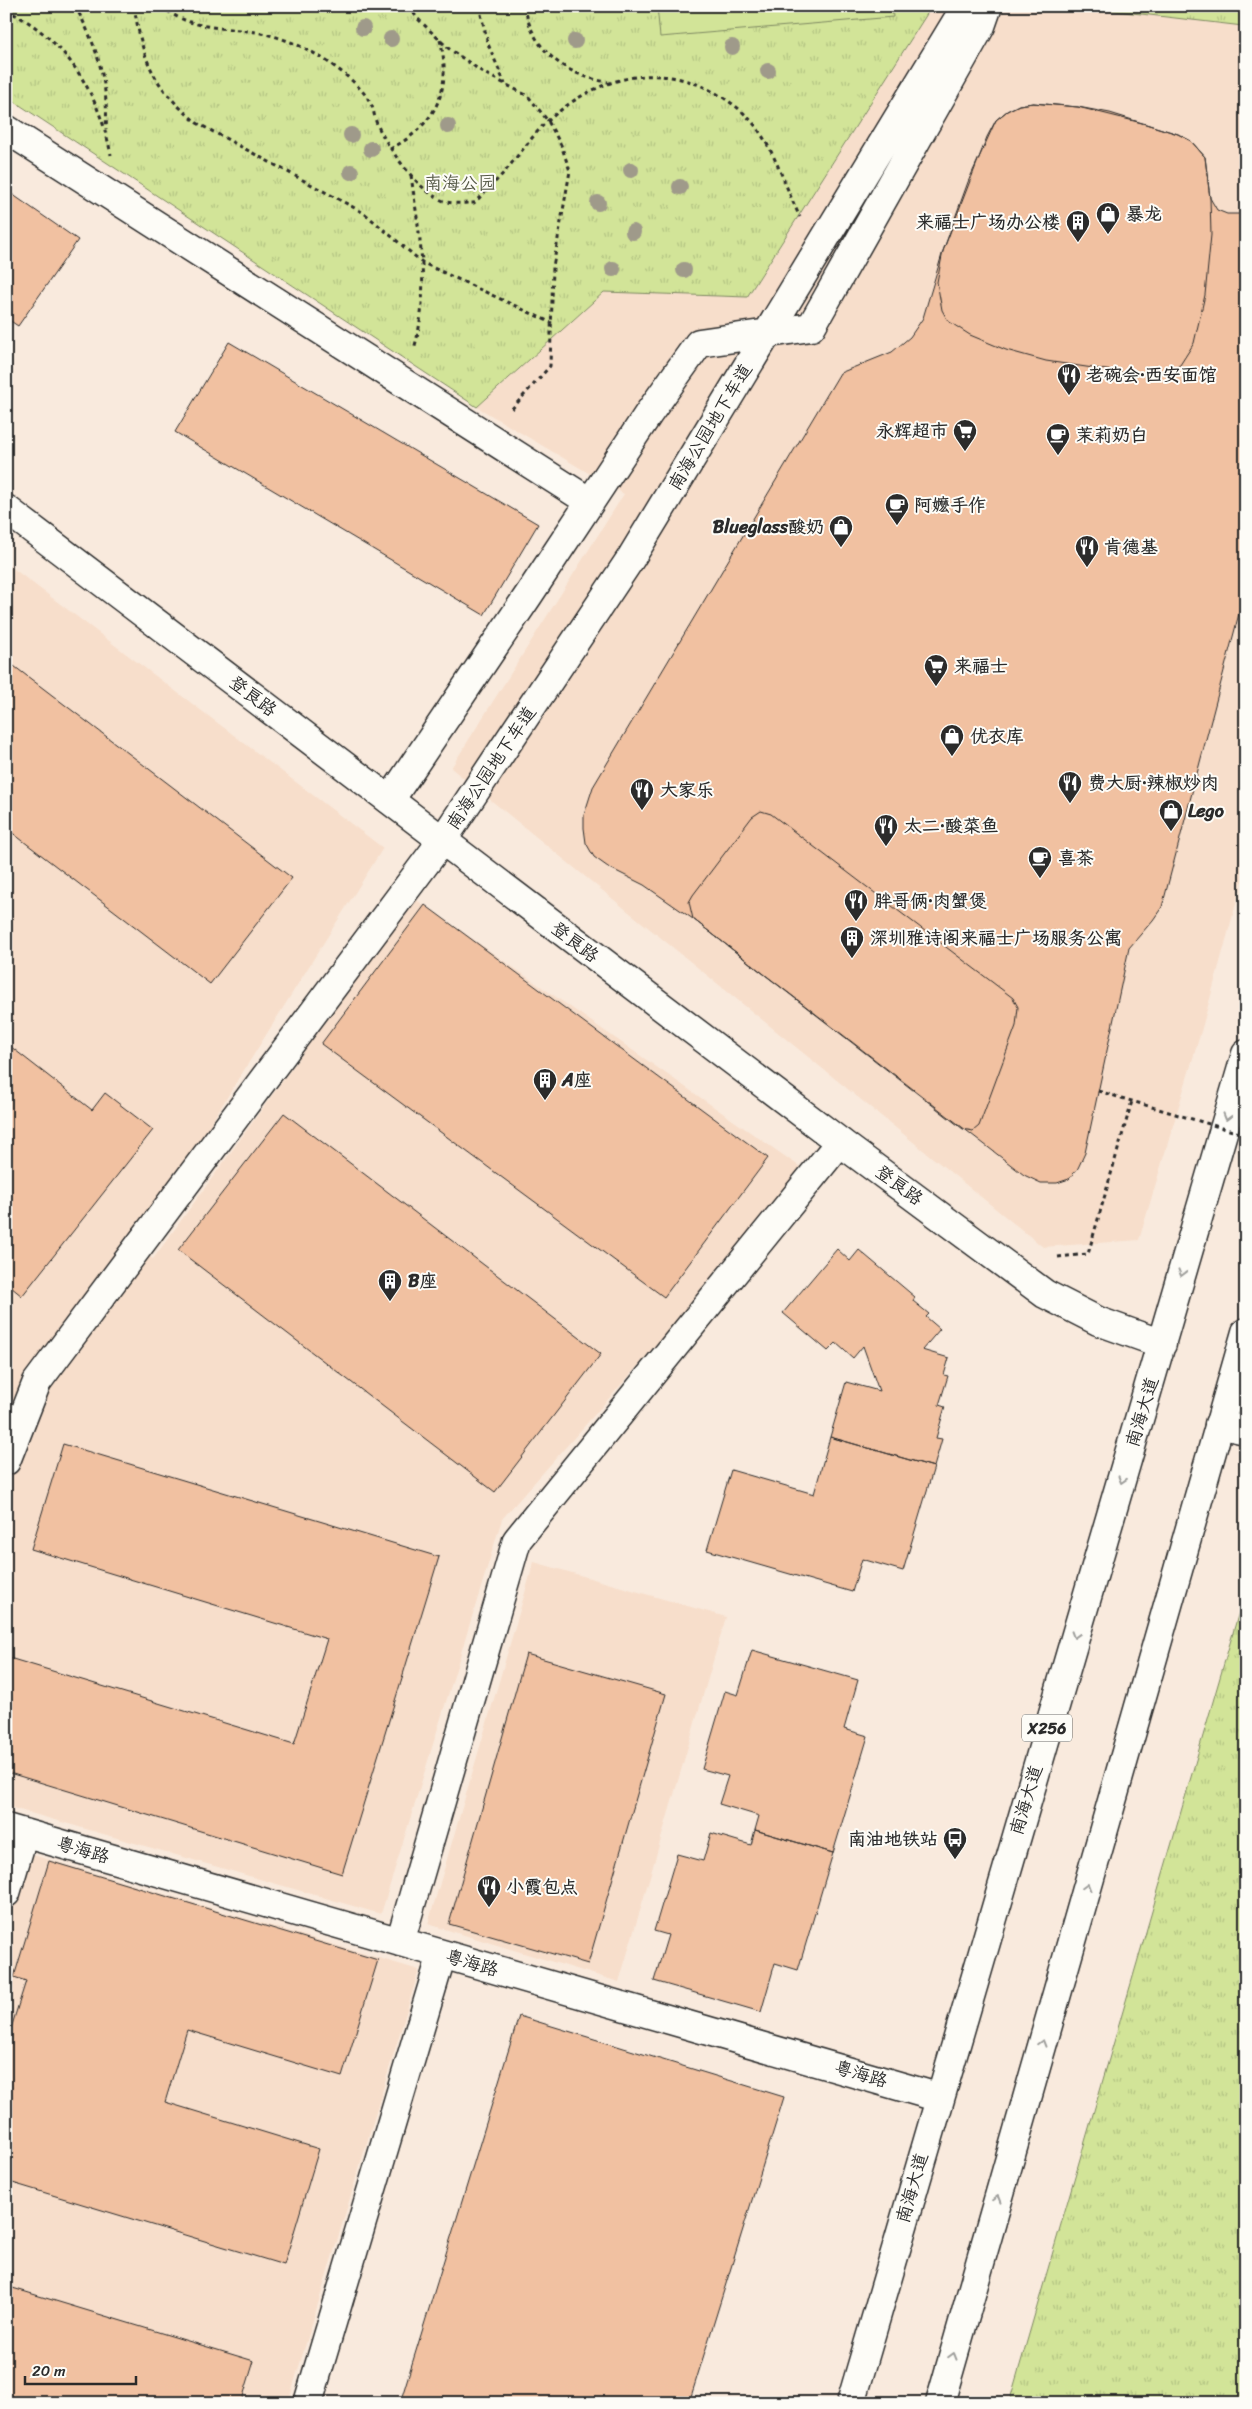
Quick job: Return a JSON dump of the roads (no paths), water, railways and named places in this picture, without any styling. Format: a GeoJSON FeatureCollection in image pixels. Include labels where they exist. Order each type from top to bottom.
{"type":"FeatureCollection","features":[{"type":"Feature","properties":{"kind":"street","name":"南海公园地下车道"},"geometry":{"type":"LineString","coordinates":[[6,1460],[37,1382],[442,841],[631,558],[966,6]]}},
{"type":"Feature","properties":{"kind":"street"},"geometry":{"type":"LineString","coordinates":[[390,800],[699,342],[811,327],[981,26],[988,6]]}},
{"type":"Feature","properties":{"kind":"street"},"geometry":{"type":"LineString","coordinates":[[6,129],[590,502]]}},
{"type":"Feature","properties":{"kind":"street","name":"登良路"},"geometry":{"type":"LineString","coordinates":[[6,509],[840,1142],[1045,1294],[1098,1322],[1162,1344]]}},
{"type":"Feature","properties":{"kind":"street","name":"南海大道"},"geometry":{"type":"LineString","coordinates":[[851,2403],[937,2097],[1162,1344],[1246,1054]]}},
{"type":"Feature","properties":{"kind":"street"},"geometry":{"type":"LineString","coordinates":[[400,1942],[517,1540],[840,1142]]}},
{"type":"Feature","properties":{"kind":"street"},"geometry":{"type":"LineString","coordinates":[[940,2403],[1246,1332]]}},
{"type":"Feature","properties":{"kind":"street"},"geometry":{"type":"LineString","coordinates":[[1220,1424],[1246,1430]]}},
{"type":"Feature","properties":{"kind":"street"},"geometry":{"type":"LineString","coordinates":[[6,1893],[15,1831]]}},
{"type":"Feature","properties":{"kind":"street","name":"粤海路"},"geometry":{"type":"LineString","coordinates":[[15,1831],[937,2097]]}},
{"type":"Feature","properties":{"kind":"street"},"geometry":{"type":"LineString","coordinates":[[308,2403],[442,1954]]}},
{"type":"Feature","properties":{"kind":"place","name":"暴龙"},"geometry":{"type":"Point","coordinates":[1108,235]}},
{"type":"Feature","properties":{"kind":"place","name":"来福士广场办公楼"},"geometry":{"type":"Point","coordinates":[1078,243]}},
{"type":"Feature","properties":{"kind":"place","name":"老碗会·西安面馆"},"geometry":{"type":"Point","coordinates":[1069,396]}},
{"type":"Feature","properties":{"kind":"place","name":"永辉超市"},"geometry":{"type":"Point","coordinates":[965,452]}},
{"type":"Feature","properties":{"kind":"place","name":"茉莉奶白"},"geometry":{"type":"Point","coordinates":[1058,456]}},
{"type":"Feature","properties":{"kind":"place","name":"阿嬷手作"},"geometry":{"type":"Point","coordinates":[897,526]}},
{"type":"Feature","properties":{"kind":"place","name":"Blueglass酸奶"},"geometry":{"type":"Point","coordinates":[841,548]}},
{"type":"Feature","properties":{"kind":"place","name":"肯德基"},"geometry":{"type":"Point","coordinates":[1087,568]}},
{"type":"Feature","properties":{"kind":"place","name":"来福士"},"geometry":{"type":"Point","coordinates":[936,687]}},
{"type":"Feature","properties":{"kind":"place","name":"优衣库"},"geometry":{"type":"Point","coordinates":[952,757]}},
{"type":"Feature","properties":{"kind":"place","name":"费大厨·辣椒炒肉"},"geometry":{"type":"Point","coordinates":[1070,804]}},
{"type":"Feature","properties":{"kind":"place","name":"大家乐"},"geometry":{"type":"Point","coordinates":[642,811]}},
{"type":"Feature","properties":{"kind":"place","name":"Lego"},"geometry":{"type":"Point","coordinates":[1171,832]}},
{"type":"Feature","properties":{"kind":"place","name":"太二·酸菜鱼"},"geometry":{"type":"Point","coordinates":[886,847]}},
{"type":"Feature","properties":{"kind":"place","name":"喜茶"},"geometry":{"type":"Point","coordinates":[1040,879]}},
{"type":"Feature","properties":{"kind":"place","name":"胖哥俩·肉蟹煲"},"geometry":{"type":"Point","coordinates":[856,922]}},
{"type":"Feature","properties":{"kind":"place","name":"深圳雅诗阁来福士广场服务公寓"},"geometry":{"type":"Point","coordinates":[852,959]}},
{"type":"Feature","properties":{"kind":"place","name":"A座"},"geometry":{"type":"Point","coordinates":[545,1101]}},
{"type":"Feature","properties":{"kind":"place","name":"B座"},"geometry":{"type":"Point","coordinates":[390,1302]}},
{"type":"Feature","properties":{"kind":"place","name":"南油地铁站"},"geometry":{"type":"Point","coordinates":[955,1860]}},
{"type":"Feature","properties":{"kind":"place","name":"小霞包点"},"geometry":{"type":"Point","coordinates":[489,1908]}},
{"type":"Feature","properties":{"kind":"park label","name":"南海公园"},"geometry":{"type":"Point","coordinates":[460,183]}}]}
